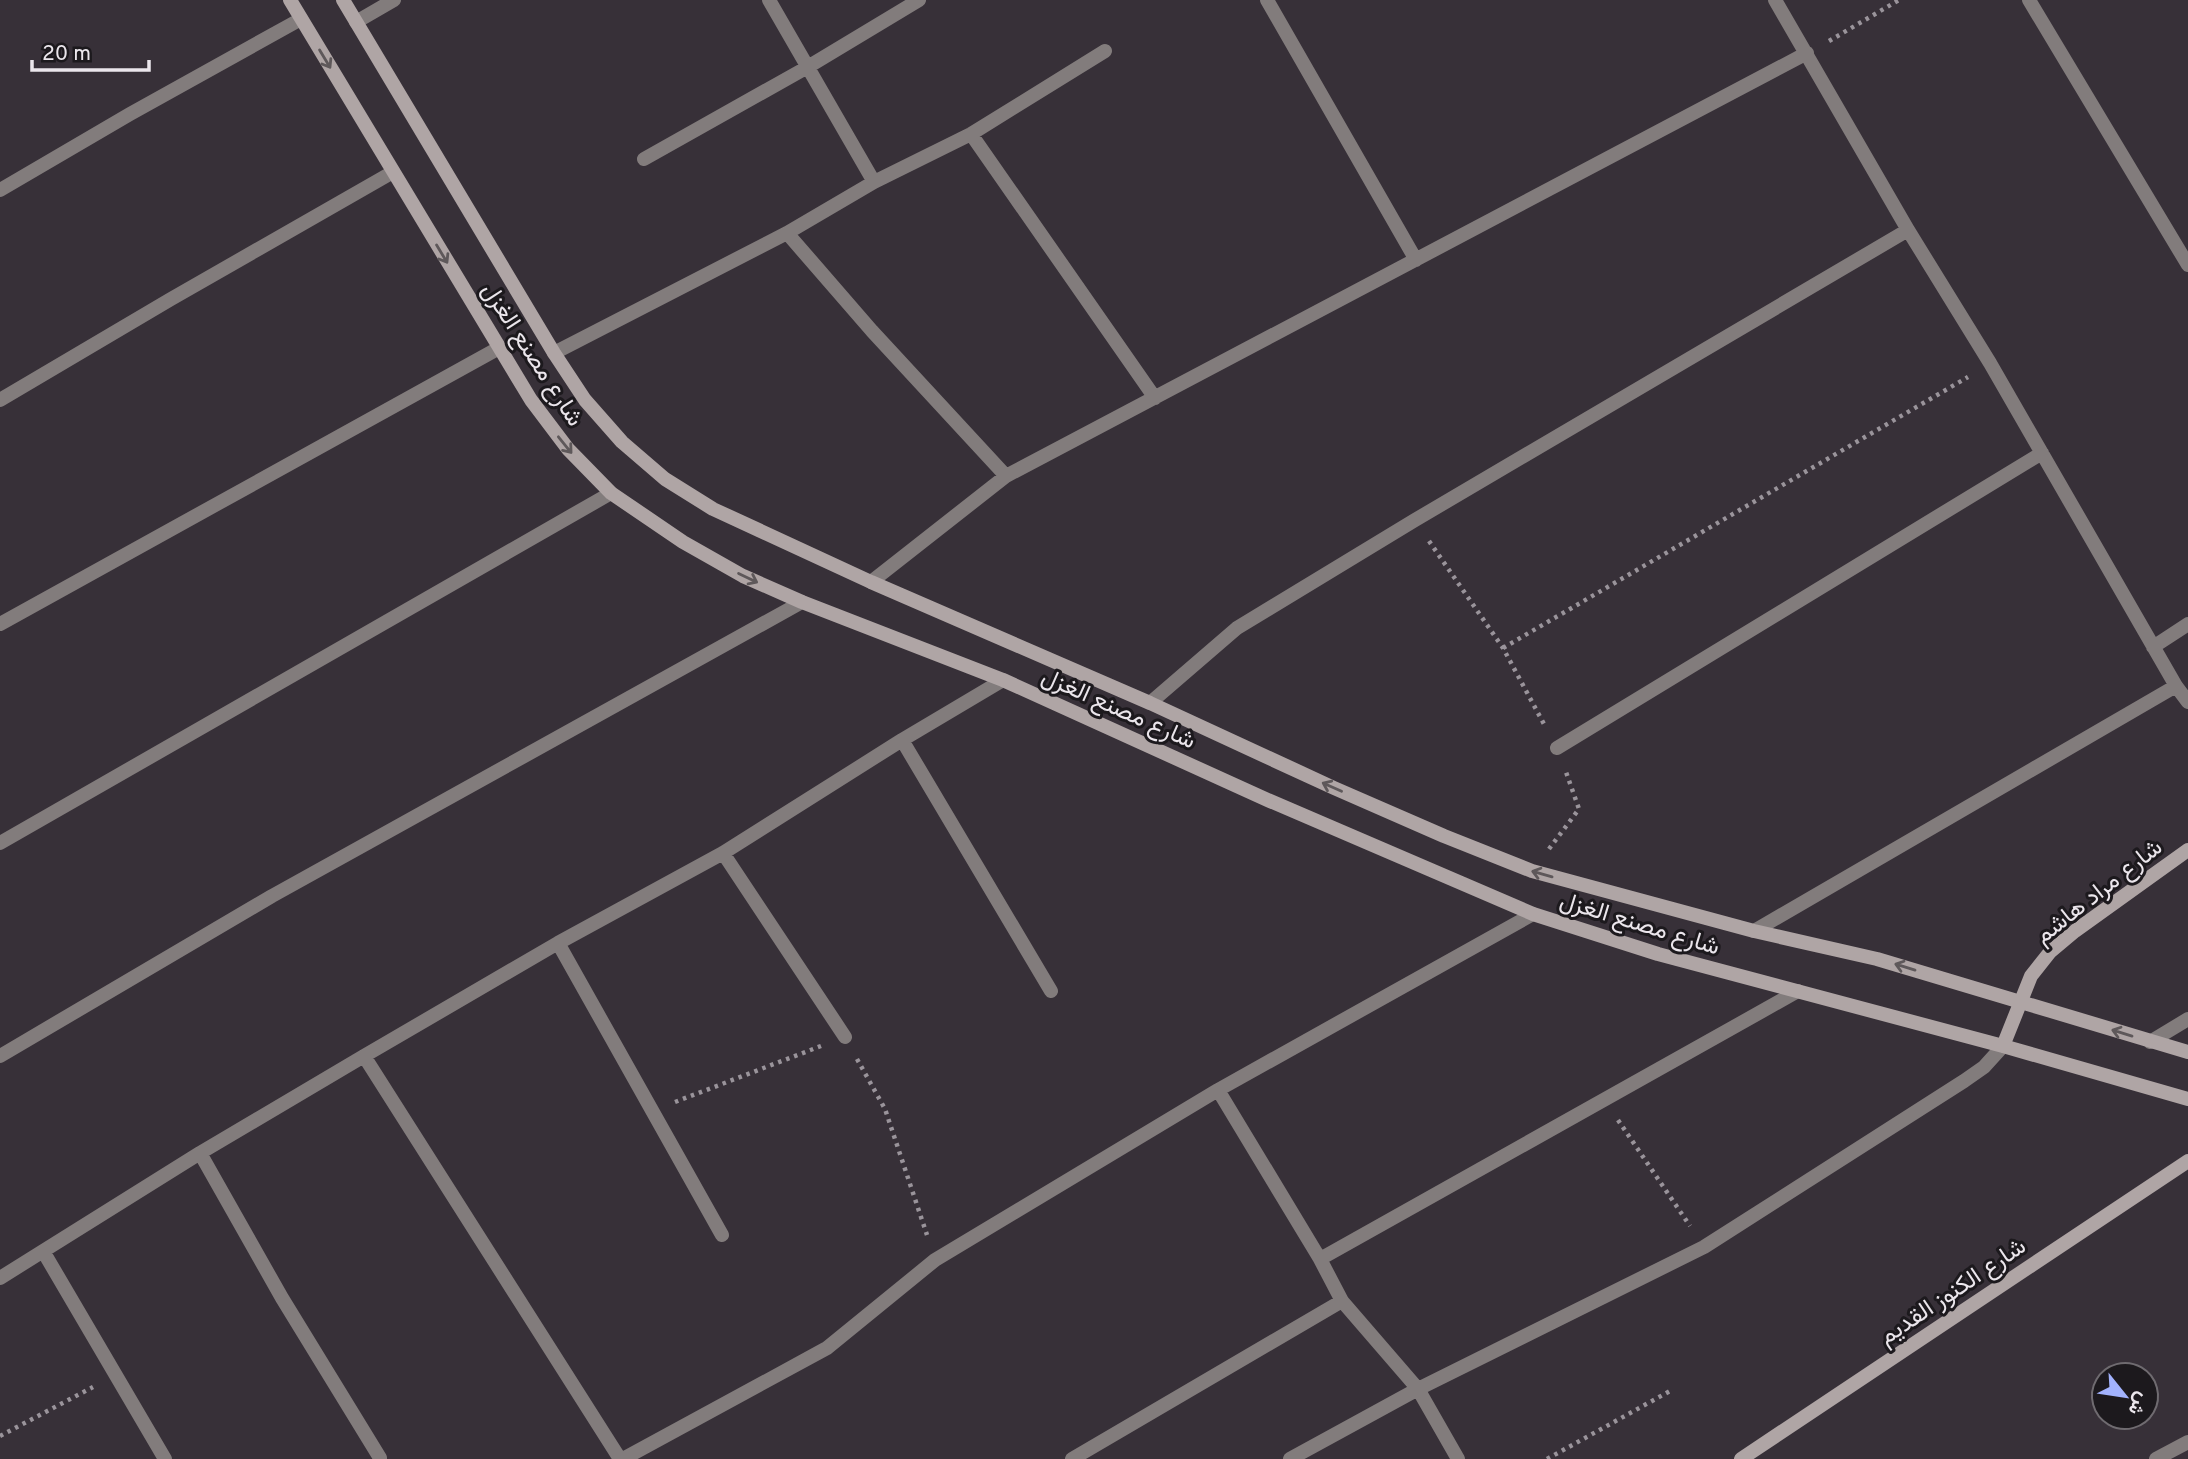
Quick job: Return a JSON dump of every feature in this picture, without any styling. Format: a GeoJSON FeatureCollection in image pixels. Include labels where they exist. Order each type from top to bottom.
{"type":"FeatureCollection","features":[{"type":"Feature","properties":{"kind":"street","name":"شارع مصنع الغزل"},"geometry":{"type":"LineString","coordinates":[[290,0],[531,400],[568,449],[611,493],[683,541],[743,576],[802,602],[1003,680],[1270,801],[1532,914],[1658,954],[2003,1046],[2188,1100]]}},
{"type":"Feature","properties":{"kind":"street","name":"شارع مصنع الغزل"},"geometry":{"type":"LineString","coordinates":[[343,0],[554,353],[585,400],[622,442],[665,479],[713,509],[872,582],[1150,703],[1334,788],[1532,871],[1754,931],[1877,959],[2188,1052]]}},
{"type":"Feature","properties":{"kind":"street"},"geometry":{"type":"LineString","coordinates":[[356,22],[394,0]]}},
{"type":"Feature","properties":{"kind":"street"},"geometry":{"type":"LineString","coordinates":[[769,0],[874,182]]}},
{"type":"Feature","properties":{"kind":"street"},"geometry":{"type":"LineString","coordinates":[[644,159],[806,68],[919,0]]}},
{"type":"Feature","properties":{"kind":"street"},"geometry":{"type":"LineString","coordinates":[[1267,0],[1416,260]]}},
{"type":"Feature","properties":{"kind":"street"},"geometry":{"type":"LineString","coordinates":[[1775,0],[1908,230],[1990,363],[2153,647],[2188,702]]}},
{"type":"Feature","properties":{"kind":"street"},"geometry":{"type":"LineString","coordinates":[[2029,0],[2188,265]]}},
{"type":"Feature","properties":{"kind":"street"},"geometry":{"type":"LineString","coordinates":[[0,190],[301,19]]}},
{"type":"Feature","properties":{"kind":"street"},"geometry":{"type":"LineString","coordinates":[[554,353],[787,233],[874,182],[971,134],[1105,51]]}},
{"type":"Feature","properties":{"kind":"street"},"geometry":{"type":"LineString","coordinates":[[872,582],[1006,476],[1807,53]]}},
{"type":"Feature","properties":{"kind":"street"},"geometry":{"type":"LineString","coordinates":[[971,134],[1155,398]]}},
{"type":"Feature","properties":{"kind":"street"},"geometry":{"type":"LineString","coordinates":[[0,400],[393,172]]}},
{"type":"Feature","properties":{"kind":"street"},"geometry":{"type":"LineString","coordinates":[[1150,703],[1237,628],[1908,230]]}},
{"type":"Feature","properties":{"kind":"street"},"geometry":{"type":"LineString","coordinates":[[787,233],[872,331],[1006,476]]}},
{"type":"Feature","properties":{"kind":"street"},"geometry":{"type":"LineString","coordinates":[[0,624],[499,348]]}},
{"type":"Feature","properties":{"kind":"street"},"geometry":{"type":"LineString","coordinates":[[1557,748],[2042,453]]}},
{"type":"Feature","properties":{"kind":"street"},"geometry":{"type":"LineString","coordinates":[[0,843],[611,493]]}},
{"type":"Feature","properties":{"kind":"street"},"geometry":{"type":"LineString","coordinates":[[0,1056],[272,896],[802,602]]}},
{"type":"Feature","properties":{"kind":"street"},"geometry":{"type":"LineString","coordinates":[[2153,647],[2188,624]]}},
{"type":"Feature","properties":{"kind":"street"},"geometry":{"type":"LineString","coordinates":[[0,1278],[200,1153],[364,1056],[558,943],[723,853],[1003,680]]}},
{"type":"Feature","properties":{"kind":"street"},"geometry":{"type":"LineString","coordinates":[[1754,931],[2176,686]]}},
{"type":"Feature","properties":{"kind":"street"},"geometry":{"type":"LineString","coordinates":[[902,740],[1051,991]]}},
{"type":"Feature","properties":{"kind":"street","name":"شارع مراد هاشم"},"geometry":{"type":"LineString","coordinates":[[2003,1046],[2031,976],[2050,952],[2188,850]]}},
{"type":"Feature","properties":{"kind":"street"},"geometry":{"type":"LineString","coordinates":[[723,853],[845,1037]]}},
{"type":"Feature","properties":{"kind":"street"},"geometry":{"type":"LineString","coordinates":[[364,1056],[621,1459],[827,1348],[935,1260],[1218,1090],[1532,914]]}},
{"type":"Feature","properties":{"kind":"street"},"geometry":{"type":"LineString","coordinates":[[558,943],[722,1235]]}},
{"type":"Feature","properties":{"kind":"street"},"geometry":{"type":"LineString","coordinates":[[1320,1259],[1798,991]]}},
{"type":"Feature","properties":{"kind":"street"},"geometry":{"type":"LineString","coordinates":[[2150,1042],[2188,1019]]}},
{"type":"Feature","properties":{"kind":"street"},"geometry":{"type":"LineString","coordinates":[[1290,1459],[1418,1389],[1704,1247],[1964,1081],[1984,1067],[2003,1046]]}},
{"type":"Feature","properties":{"kind":"street"},"geometry":{"type":"LineString","coordinates":[[1218,1090],[1320,1259],[1342,1301],[1418,1389],[1458,1459]]}},
{"type":"Feature","properties":{"kind":"street"},"geometry":{"type":"LineString","coordinates":[[200,1153],[282,1297],[380,1458]]}},
{"type":"Feature","properties":{"kind":"street","name":"شارع الكنوز القديم"},"geometry":{"type":"LineString","coordinates":[[1741,1459],[2188,1161]]}},
{"type":"Feature","properties":{"kind":"street"},"geometry":{"type":"LineString","coordinates":[[43,1251],[165,1459]]}},
{"type":"Feature","properties":{"kind":"street"},"geometry":{"type":"LineString","coordinates":[[1072,1459],[1342,1301]]}},
{"type":"Feature","properties":{"kind":"street"},"geometry":{"type":"LineString","coordinates":[[2156,1459],[2188,1442]]}},
{"type":"Feature","properties":{"kind":"path"},"geometry":{"type":"LineString","coordinates":[[1807,53],[1899,0]]}},
{"type":"Feature","properties":{"kind":"path"},"geometry":{"type":"LineString","coordinates":[[1503,648],[1990,363]]}},
{"type":"Feature","properties":{"kind":"path"},"geometry":{"type":"LineString","coordinates":[[1415,520],[1503,648],[1557,748],[1579,808],[1532,871]]}},
{"type":"Feature","properties":{"kind":"path"},"geometry":{"type":"LineString","coordinates":[[652,1111],[845,1037],[884,1109],[935,1260]]}},
{"type":"Feature","properties":{"kind":"path"},"geometry":{"type":"LineString","coordinates":[[1603,1099],[1704,1247]]}},
{"type":"Feature","properties":{"kind":"path"},"geometry":{"type":"LineString","coordinates":[[0,1436],[115,1375]]}},
{"type":"Feature","properties":{"kind":"path"},"geometry":{"type":"LineString","coordinates":[[1547,1459],[1670,1391]]}}]}
